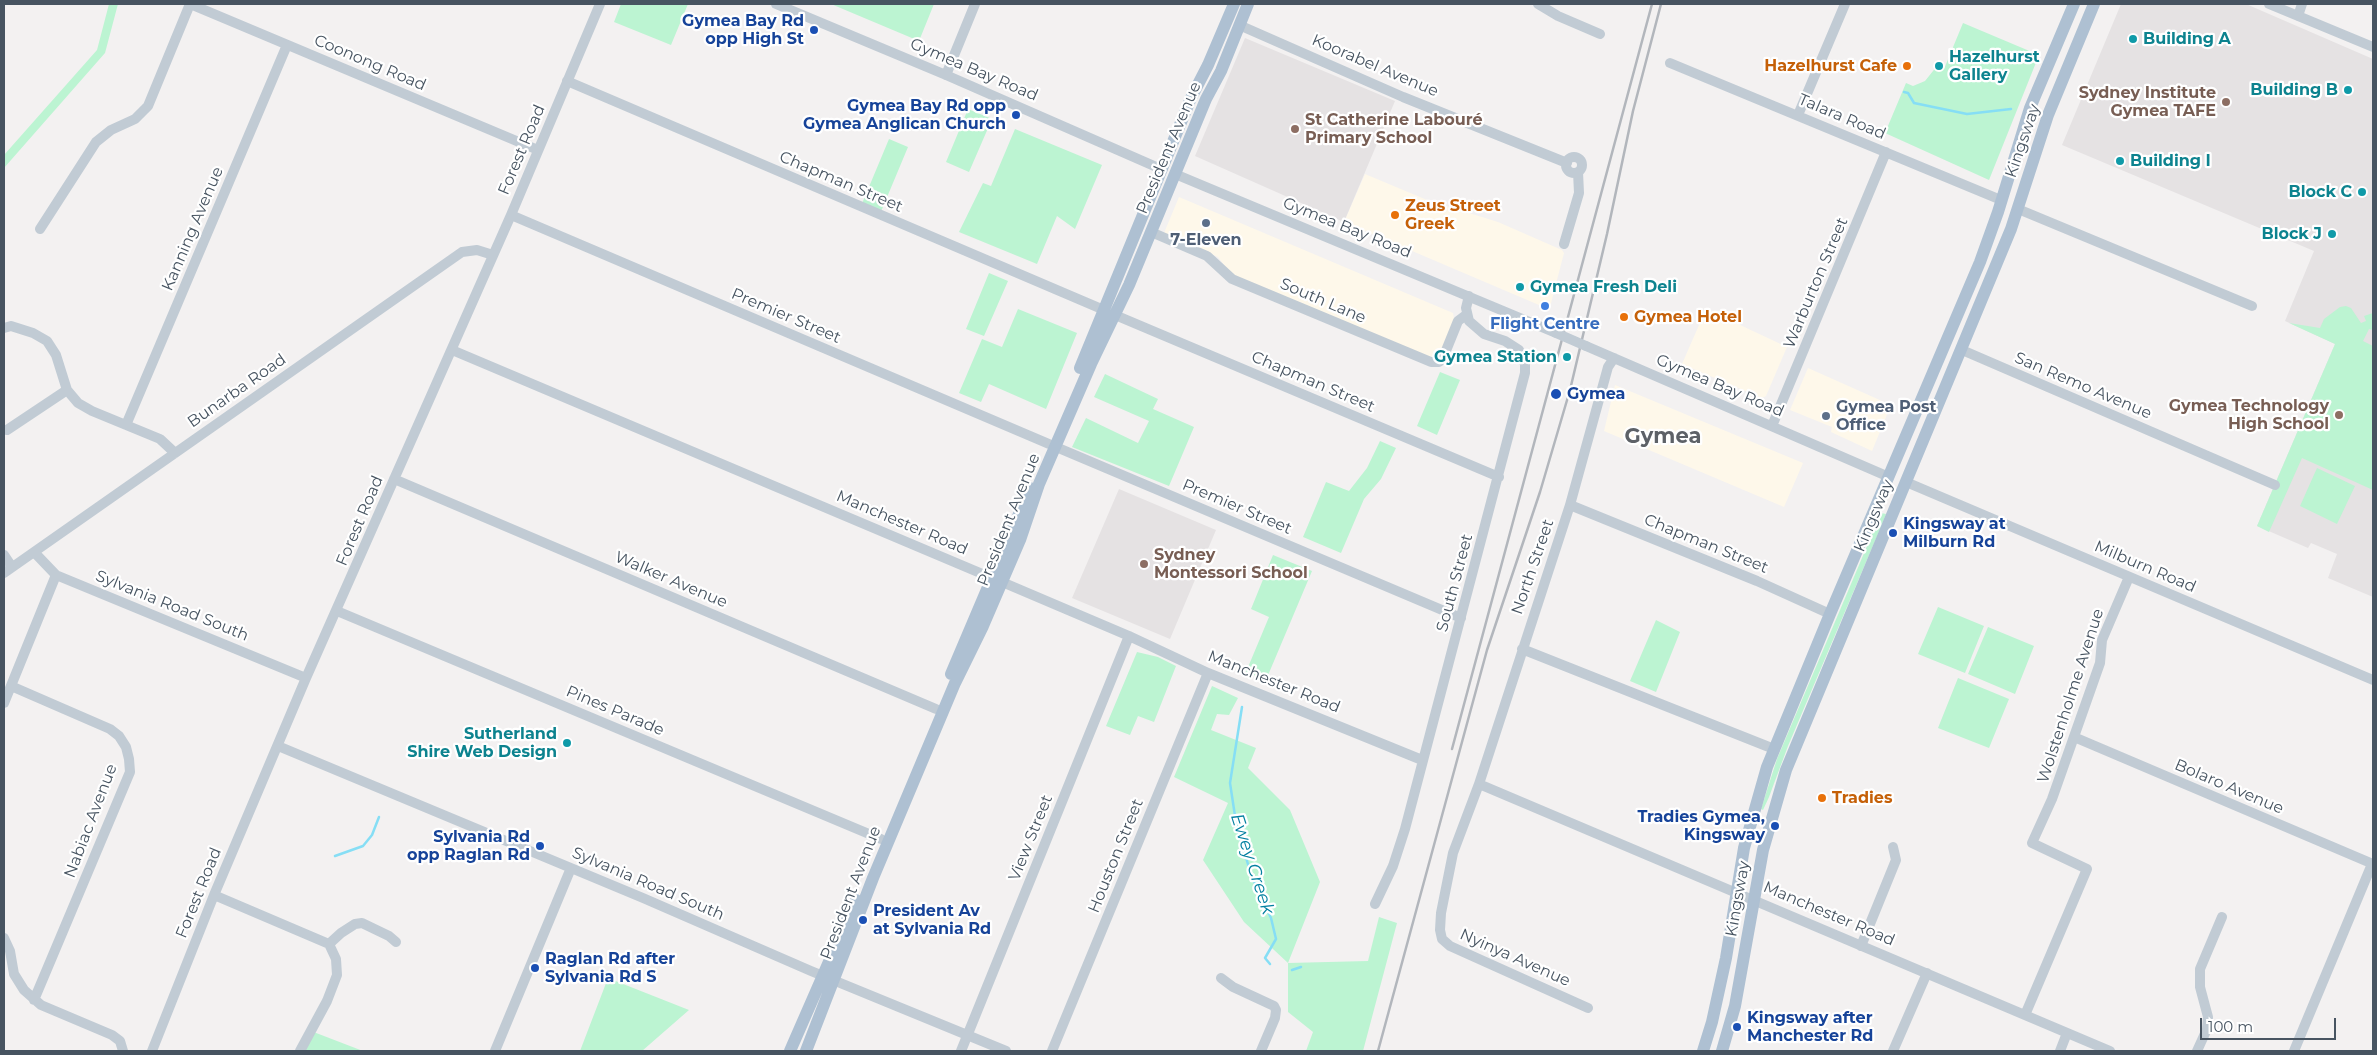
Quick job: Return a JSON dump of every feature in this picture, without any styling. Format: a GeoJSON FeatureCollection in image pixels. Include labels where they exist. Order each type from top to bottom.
{"type":"FeatureCollection","features":[{"type":"Feature","properties":{"kind":"main road","name":"President Avenue"},"geometry":{"type":"LineString","coordinates":[[1109,312],[1151,232],[1175,174],[1233,23],[1234,4]]}},
{"type":"Feature","properties":{"kind":"main road","name":"President Avenue"},"geometry":{"type":"LineString","coordinates":[[790,1051],[822,975],[851,914],[936,708],[997,580],[1052,446],[1091,364],[1161,169],[1233,23],[1248,4]]}},
{"type":"Feature","properties":{"kind":"main road","name":"Kingsway"},"geometry":{"type":"LineString","coordinates":[[1703,1051],[1724,967],[1751,819],[1774,750],[1980,262],[2030,108],[2074,4]]}},
{"type":"Feature","properties":{"kind":"main road","name":"Kingsway"},"geometry":{"type":"LineString","coordinates":[[1722,1051],[1735,1006],[1769,823],[1786,770],[1962,350],[2018,209],[2048,115],[2094,4]]}},
{"type":"Feature","properties":{"kind":"main road","name":"Gymea Bay Road"},"geometry":{"type":"LineString","coordinates":[[1161,169],[1175,174]]}},
{"type":"Feature","properties":{"kind":"main road","name":"Gymea Bay Road"},"geometry":{"type":"LineString","coordinates":[[1889,477],[1906,482]]}},
{"type":"Feature","properties":{"kind":"main road","name":"President Avenue"},"geometry":{"type":"LineString","coordinates":[[806,1051],[873,878],[955,683],[984,626],[997,580]]}},
{"type":"Feature","properties":{"kind":"street","name":"Coonong Road"},"geometry":{"type":"LineString","coordinates":[[190,4],[538,150]]}},
{"type":"Feature","properties":{"kind":"street"},"geometry":{"type":"LineString","coordinates":[[40,229],[96,142],[111,130],[135,119],[148,106],[190,4]]}},
{"type":"Feature","properties":{"kind":"street","name":"Forest Road"},"geometry":{"type":"LineString","coordinates":[[152,1051],[214,895],[306,678],[511,215],[600,4]]}},
{"type":"Feature","properties":{"kind":"street","name":"Gymea Bay Road"},"geometry":{"type":"LineString","coordinates":[[776,4],[790,6],[1161,169]]}},
{"type":"Feature","properties":{"kind":"street"},"geometry":{"type":"LineString","coordinates":[[946,75],[975,4]]}},
{"type":"Feature","properties":{"kind":"street"},"geometry":{"type":"LineString","coordinates":[[1538,4],[1558,16],[1600,34]]}},
{"type":"Feature","properties":{"kind":"street"},"geometry":{"type":"LineString","coordinates":[[1798,115],[1845,4]]}},
{"type":"Feature","properties":{"kind":"street"},"geometry":{"type":"LineString","coordinates":[[2269,4],[2373,48]]}},
{"type":"Feature","properties":{"kind":"street"},"geometry":{"type":"LineString","coordinates":[[2298,16],[2302,4]]}},
{"type":"Feature","properties":{"kind":"street","name":"Koorabel Avenue"},"geometry":{"type":"LineString","coordinates":[[1233,23],[1403,97],[1567,163],[1571,158],[1580,159],[1582,168],[1578,172],[1579,193],[1564,244]]}},
{"type":"Feature","properties":{"kind":"street","name":"Kanning Avenue"},"geometry":{"type":"LineString","coordinates":[[126,425],[287,45]]}},
{"type":"Feature","properties":{"kind":"street","name":"Talara Road"},"geometry":{"type":"LineString","coordinates":[[1670,63],[2001,200]]}},
{"type":"Feature","properties":{"kind":"street","name":"Chapman Street"},"geometry":{"type":"LineString","coordinates":[[567,81],[1499,477]]}},
{"type":"Feature","properties":{"kind":"street","name":"Warburton Street"},"geometry":{"type":"LineString","coordinates":[[1772,426],[1886,152]]}},
{"type":"Feature","properties":{"kind":"street","name":"Gymea Bay Road"},"geometry":{"type":"LineString","coordinates":[[1175,174],[1469,296],[1889,477]]}},
{"type":"Feature","properties":{"kind":"street"},"geometry":{"type":"LineString","coordinates":[[2018,209],[2252,306]]}},
{"type":"Feature","properties":{"kind":"street","name":"Premier Street"},"geometry":{"type":"LineString","coordinates":[[511,215],[1461,618]]}},
{"type":"Feature","properties":{"kind":"street","name":"South Lane"},"geometry":{"type":"LineString","coordinates":[[1151,232],[1207,256],[1232,279],[1431,362],[1439,362],[1443,358],[1458,321],[1466,315]]}},
{"type":"Feature","properties":{"kind":"street","name":"Bunarba Road"},"geometry":{"type":"LineString","coordinates":[[8,570],[462,252],[477,250],[493,255]]}},
{"type":"Feature","properties":{"kind":"street"},"geometry":{"type":"LineString","coordinates":[[1466,315],[1469,296]]}},
{"type":"Feature","properties":{"kind":"street","name":"South Street"},"geometry":{"type":"LineString","coordinates":[[1375,904],[1393,866],[1405,829],[1522,386],[1525,364],[1519,350],[1504,341],[1484,334],[1469,321],[1466,315]]}},
{"type":"Feature","properties":{"kind":"street"},"geometry":{"type":"LineString","coordinates":[[4,328],[11,326],[33,333],[47,341],[56,354],[67,390],[78,403],[92,411],[160,439],[175,453]]}},
{"type":"Feature","properties":{"kind":"street","name":"Manchester Road"},"geometry":{"type":"LineString","coordinates":[[452,350],[1129,636],[1208,673],[1422,760]]}},
{"type":"Feature","properties":{"kind":"street","name":"San Remo Avenue"},"geometry":{"type":"LineString","coordinates":[[1962,350],[2275,485]]}},
{"type":"Feature","properties":{"kind":"street","name":"North Street"},"geometry":{"type":"LineString","coordinates":[[1479,784],[1570,505],[1608,367],[1614,358]]}},
{"type":"Feature","properties":{"kind":"street"},"geometry":{"type":"LineString","coordinates":[[7,430],[67,390]]}},
{"type":"Feature","properties":{"kind":"street","name":"Walker Avenue"},"geometry":{"type":"LineString","coordinates":[[394,479],[936,708]]}},
{"type":"Feature","properties":{"kind":"street","name":"Milburn Road"},"geometry":{"type":"LineString","coordinates":[[1906,482],[2373,680]]}},
{"type":"Feature","properties":{"kind":"street","name":"Chapman Street"},"geometry":{"type":"LineString","coordinates":[[1570,505],[1757,581],[1830,614]]}},
{"type":"Feature","properties":{"kind":"street","name":"Sylvania Road South"},"geometry":{"type":"LineString","coordinates":[[34,552],[56,575],[306,678]]}},
{"type":"Feature","properties":{"kind":"street"},"geometry":{"type":"LineString","coordinates":[[4,555],[8,570]]}},
{"type":"Feature","properties":{"kind":"street"},"geometry":{"type":"LineString","coordinates":[[4,703],[56,575]]}},
{"type":"Feature","properties":{"kind":"street","name":"Wolstenholme Avenue"},"geometry":{"type":"LineString","coordinates":[[2025,1015],[2087,869],[2032,843],[2052,799],[2100,663],[2102,640],[2129,577]]}},
{"type":"Feature","properties":{"kind":"street","name":"Pines Parade"},"geometry":{"type":"LineString","coordinates":[[337,611],[881,839]]}},
{"type":"Feature","properties":{"kind":"street","name":"View Street"},"geometry":{"type":"LineString","coordinates":[[961,1051],[1129,636]]}},
{"type":"Feature","properties":{"kind":"street"},"geometry":{"type":"LineString","coordinates":[[1522,649],[1774,750]]}},
{"type":"Feature","properties":{"kind":"street","name":"Houston Street"},"geometry":{"type":"LineString","coordinates":[[1052,1051],[1208,673]]}},
{"type":"Feature","properties":{"kind":"street","name":"Nabiac Avenue"},"geometry":{"type":"LineString","coordinates":[[11,686],[110,729],[119,736],[126,747],[130,765],[130,772],[34,1000]]}},
{"type":"Feature","properties":{"kind":"street","name":"Bolaro Avenue"},"geometry":{"type":"LineString","coordinates":[[2074,737],[2373,864]]}},
{"type":"Feature","properties":{"kind":"street","name":"Sylvania Road South"},"geometry":{"type":"LineString","coordinates":[[278,746],[1006,1051]]}},
{"type":"Feature","properties":{"kind":"street","name":"Manchester Road"},"geometry":{"type":"LineString","coordinates":[[1479,784],[1690,875],[2110,1051]]}},
{"type":"Feature","properties":{"kind":"street","name":"Nyinya Avenue"},"geometry":{"type":"LineString","coordinates":[[1479,784],[1453,852],[1441,913],[1440,930],[1442,939],[1450,946],[1588,1008]]}},
{"type":"Feature","properties":{"kind":"street"},"geometry":{"type":"LineString","coordinates":[[1862,946],[1896,860],[1893,847]]}},
{"type":"Feature","properties":{"kind":"street"},"geometry":{"type":"LineString","coordinates":[[2294,1051],[2373,864]]}},
{"type":"Feature","properties":{"kind":"street"},"geometry":{"type":"LineString","coordinates":[[495,1051],[571,868]]}},
{"type":"Feature","properties":{"kind":"street"},"geometry":{"type":"LineString","coordinates":[[214,895],[329,944],[336,959],[337,974],[327,1001],[300,1051]]}},
{"type":"Feature","properties":{"kind":"street"},"geometry":{"type":"LineString","coordinates":[[2197,1051],[2207,1029],[2208,1017],[2200,986],[2200,969],[2222,917]]}},
{"type":"Feature","properties":{"kind":"street"},"geometry":{"type":"LineString","coordinates":[[329,944],[348,928],[362,923],[390,936],[396,942]]}},
{"type":"Feature","properties":{"kind":"street"},"geometry":{"type":"LineString","coordinates":[[4,938],[10,951],[14,974],[24,990],[34,1000],[112,1035],[120,1041],[123,1051]]}},
{"type":"Feature","properties":{"kind":"street"},"geometry":{"type":"LineString","coordinates":[[1893,1051],[1926,973]]}},
{"type":"Feature","properties":{"kind":"street"},"geometry":{"type":"LineString","coordinates":[[1221,978],[1234,987],[1274,1006],[1276,1010],[1275,1018],[1261,1051]]}},
{"type":"Feature","properties":{"kind":"street"},"geometry":{"type":"LineString","coordinates":[[2060,1051],[2067,1033]]}},
{"type":"Feature","properties":{"kind":"shaded area","name":"Sydney Institute Gymea TAFE"},"geometry":{"type":"Polygon","coordinates":[[[2121,4],[2246,4],[2373,59],[2373,597],[2328,578],[2337,554],[2311,543],[2308,548],[2257,526],[2335,344],[2285,321],[2314,251],[2062,145],[2121,4]]]}},
{"type":"Feature","properties":{"kind":"shaded area","name":"St Catherine Labouré Primary School"},"geometry":{"type":"Polygon","coordinates":[[[1245,38],[1395,101],[1344,222],[1195,156],[1245,38]]]}},
{"type":"Feature","properties":{"kind":"shaded area"},"geometry":{"type":"Polygon","coordinates":[[[1365,174],[1427,200],[1498,222],[1562,250],[1564,253],[1550,307],[1546,308],[1344,222],[1365,174]]]}},
{"type":"Feature","properties":{"kind":"shaded area"},"geometry":{"type":"Polygon","coordinates":[[[1179,197],[1453,313],[1454,319],[1439,357],[1432,359],[1232,275],[1218,257],[1164,233],[1179,197]]]}},
{"type":"Feature","properties":{"kind":"shaded area"},"geometry":{"type":"Polygon","coordinates":[[[1706,309],[1787,347],[1766,396],[1762,398],[1682,364],[1706,309]]]}},
{"type":"Feature","properties":{"kind":"shaded area"},"geometry":{"type":"Polygon","coordinates":[[[1808,368],[1891,405],[1872,451],[1831,432],[1832,427],[1790,410],[1808,368]]]}},
{"type":"Feature","properties":{"kind":"shaded area"},"geometry":{"type":"Polygon","coordinates":[[[1615,385],[1803,463],[1784,507],[1604,431],[1615,385]]]}},
{"type":"Feature","properties":{"kind":"shaded area","name":"Sydney Montessori School"},"geometry":{"type":"Polygon","coordinates":[[[1119,489],[1216,530],[1170,639],[1072,598],[1119,489]]]}},
{"type":"Feature","properties":{"kind":"green space"},"geometry":{"type":"Polygon","coordinates":[[[109,4],[118,4],[105,53],[4,168],[4,155],[97,50],[109,4]]]}},
{"type":"Feature","properties":{"kind":"green space"},"geometry":{"type":"Polygon","coordinates":[[[621,4],[688,4],[671,45],[614,22],[621,4]]]}},
{"type":"Feature","properties":{"kind":"green space"},"geometry":{"type":"Polygon","coordinates":[[[831,4],[934,4],[919,41],[831,4]]]}},
{"type":"Feature","properties":{"kind":"green space"},"geometry":{"type":"Polygon","coordinates":[[[1963,23],[2039,55],[1989,180],[1885,133],[1906,83],[1913,86],[1925,81],[1937,66],[1944,69],[1963,23]]]}},
{"type":"Feature","properties":{"kind":"green space"},"geometry":{"type":"Polygon","coordinates":[[[968,109],[992,119],[969,172],[946,162],[968,109]]]}},
{"type":"Feature","properties":{"kind":"green space"},"geometry":{"type":"Polygon","coordinates":[[[1015,129],[1102,165],[1075,229],[1057,216],[1037,264],[959,232],[983,183],[991,186],[1015,129]]]}},
{"type":"Feature","properties":{"kind":"green space"},"geometry":{"type":"Polygon","coordinates":[[[889,139],[908,147],[880,214],[861,206],[889,139]]]}},
{"type":"Feature","properties":{"kind":"green space"},"geometry":{"type":"Polygon","coordinates":[[[989,273],[1008,281],[984,336],[966,329],[989,273]]]}},
{"type":"Feature","properties":{"kind":"green space"},"geometry":{"type":"Polygon","coordinates":[[[2346,306],[2351,308],[2361,323],[2366,321],[2364,316],[2373,313],[2373,330],[2369,329],[2363,341],[2373,346],[2373,490],[2302,458],[2269,532],[2257,526],[2335,344],[2289,323],[2320,328],[2324,319],[2340,307],[2346,306]]]}},
{"type":"Feature","properties":{"kind":"green space"},"geometry":{"type":"Polygon","coordinates":[[[1018,309],[1077,333],[1046,409],[989,384],[981,402],[959,393],[982,339],[1002,347],[1018,309]]]}},
{"type":"Feature","properties":{"kind":"green space"},"geometry":{"type":"Polygon","coordinates":[[[1440,372],[1460,380],[1437,435],[1417,426],[1440,372]]]}},
{"type":"Feature","properties":{"kind":"green space"},"geometry":{"type":"Polygon","coordinates":[[[1105,374],[1158,399],[1153,409],[1194,427],[1169,486],[1072,447],[1086,418],[1138,443],[1149,421],[1094,397],[1105,374]]]}},
{"type":"Feature","properties":{"kind":"green space"},"geometry":{"type":"Polygon","coordinates":[[[1380,441],[1396,448],[1381,479],[1364,499],[1341,553],[1303,537],[1326,482],[1349,491],[1367,468],[1380,441]]]}},
{"type":"Feature","properties":{"kind":"green space"},"geometry":{"type":"Polygon","coordinates":[[[2317,468],[2355,486],[2337,524],[2300,506],[2317,468]]]}},
{"type":"Feature","properties":{"kind":"green space"},"geometry":{"type":"Polygon","coordinates":[[[1881,513],[1886,514],[1883,522],[1788,746],[1763,810],[1761,809],[1777,759],[1881,513]]]}},
{"type":"Feature","properties":{"kind":"green space"},"geometry":{"type":"Polygon","coordinates":[[[1273,555],[1312,571],[1266,680],[1246,672],[1269,617],[1251,609],[1273,555]]]}},
{"type":"Feature","properties":{"kind":"green space"},"geometry":{"type":"Polygon","coordinates":[[[1938,607],[1984,626],[1965,673],[1918,654],[1938,607]]]}},
{"type":"Feature","properties":{"kind":"green space"},"geometry":{"type":"Polygon","coordinates":[[[1656,620],[1680,632],[1656,692],[1630,681],[1656,620]]]}},
{"type":"Feature","properties":{"kind":"green space"},"geometry":{"type":"Polygon","coordinates":[[[1988,627],[2034,646],[2015,694],[1968,674],[1988,627]]]}},
{"type":"Feature","properties":{"kind":"green space"},"geometry":{"type":"Polygon","coordinates":[[[1137,652],[1158,657],[1176,666],[1154,722],[1138,716],[1130,735],[1106,726],[1137,652]]]}},
{"type":"Feature","properties":{"kind":"green space"},"geometry":{"type":"Polygon","coordinates":[[[1958,678],[2009,699],[1989,748],[1938,728],[1958,678]]]}},
{"type":"Feature","properties":{"kind":"green space"},"geometry":{"type":"Polygon","coordinates":[[[1212,686],[1238,698],[1229,715],[1217,714],[1211,730],[1256,748],[1248,768],[1290,810],[1320,882],[1288,963],[1244,922],[1203,860],[1228,803],[1174,777],[1212,686]]]}},
{"type":"Feature","properties":{"kind":"green space"},"geometry":{"type":"Polygon","coordinates":[[[1379,917],[1397,923],[1363,1051],[1306,1051],[1313,1032],[1288,1012],[1288,963],[1368,961],[1379,917]]]}},
{"type":"Feature","properties":{"kind":"green space"},"geometry":{"type":"Polygon","coordinates":[[[608,978],[689,1010],[642,1051],[580,1051],[608,978]]]}},
{"type":"Feature","properties":{"kind":"green space"},"geometry":{"type":"Polygon","coordinates":[[[311,1031],[363,1051],[300,1051],[311,1031]]]}},
{"type":"Feature","properties":{"kind":"waterway"},"geometry":{"type":"LineString","coordinates":[[1904,92],[1908,93],[1914,103],[1967,114],[2011,109]]}},
{"type":"Feature","properties":{"kind":"waterway","name":"Ewey Creek"},"geometry":{"type":"LineString","coordinates":[[1242,707],[1230,783],[1237,829],[1252,877],[1271,918],[1276,939],[1265,958],[1270,964]]}},
{"type":"Feature","properties":{"kind":"waterway"},"geometry":{"type":"LineString","coordinates":[[335,856],[363,846],[372,835],[379,817]]}},
{"type":"Feature","properties":{"kind":"waterway"},"geometry":{"type":"LineString","coordinates":[[1292,970],[1301,967]]}},
{"type":"Feature","properties":{"kind":"railway"},"geometry":{"type":"LineString","coordinates":[[1452,749],[1652,4]]}},
{"type":"Feature","properties":{"kind":"railway"},"geometry":{"type":"LineString","coordinates":[[1378,1051],[1487,650],[1540,492],[1570,390],[1607,234],[1633,111],[1661,4]]}},
{"type":"Feature","properties":{"kind":"place","name":"Gymea Bay Rd opp High St"},"geometry":{"type":"Point","coordinates":[814,30]}},
{"type":"Feature","properties":{"kind":"place","name":"Building A"},"geometry":{"type":"Point","coordinates":[2133,39]}},
{"type":"Feature","properties":{"kind":"place","name":"Hazelhurst Cafe"},"geometry":{"type":"Point","coordinates":[1907,66]}},
{"type":"Feature","properties":{"kind":"place","name":"Hazelhurst Gallery"},"geometry":{"type":"Point","coordinates":[1939,66]}},
{"type":"Feature","properties":{"kind":"place","name":"Building B"},"geometry":{"type":"Point","coordinates":[2348,90]}},
{"type":"Feature","properties":{"kind":"place","name":"Sydney Institute Gymea TAFE"},"geometry":{"type":"Point","coordinates":[2226,102]}},
{"type":"Feature","properties":{"kind":"place","name":"Gymea Bay Rd opp Gymea Anglican Church"},"geometry":{"type":"Point","coordinates":[1016,115]}},
{"type":"Feature","properties":{"kind":"place","name":"St Catherine Labouré Primary School"},"geometry":{"type":"Point","coordinates":[1295,129]}},
{"type":"Feature","properties":{"kind":"place","name":"Building I"},"geometry":{"type":"Point","coordinates":[2120,161]}},
{"type":"Feature","properties":{"kind":"place","name":"Block C"},"geometry":{"type":"Point","coordinates":[2362,192]}},
{"type":"Feature","properties":{"kind":"place","name":"Zeus Street Greek"},"geometry":{"type":"Point","coordinates":[1395,215]}},
{"type":"Feature","properties":{"kind":"place","name":"7-Eleven"},"geometry":{"type":"Point","coordinates":[1206,223]}},
{"type":"Feature","properties":{"kind":"place","name":"Block J"},"geometry":{"type":"Point","coordinates":[2332,234]}},
{"type":"Feature","properties":{"kind":"place","name":"Gymea Fresh Deli"},"geometry":{"type":"Point","coordinates":[1520,287]}},
{"type":"Feature","properties":{"kind":"place","name":"Flight Centre"},"geometry":{"type":"Point","coordinates":[1545,306]}},
{"type":"Feature","properties":{"kind":"place","name":"Gymea Hotel"},"geometry":{"type":"Point","coordinates":[1624,317]}},
{"type":"Feature","properties":{"kind":"place","name":"Gymea Station"},"geometry":{"type":"Point","coordinates":[1567,357]}},
{"type":"Feature","properties":{"kind":"place","name":"Gymea"},"geometry":{"type":"Point","coordinates":[1556,394]}},
{"type":"Feature","properties":{"kind":"place","name":"Gymea Technology High School"},"geometry":{"type":"Point","coordinates":[2339,415]}},
{"type":"Feature","properties":{"kind":"place","name":"Gymea Post Office"},"geometry":{"type":"Point","coordinates":[1826,416]}},
{"type":"Feature","properties":{"kind":"place","name":"Kingsway at Milburn Rd"},"geometry":{"type":"Point","coordinates":[1893,533]}},
{"type":"Feature","properties":{"kind":"place","name":"Sydney Montessori School"},"geometry":{"type":"Point","coordinates":[1144,564]}},
{"type":"Feature","properties":{"kind":"place","name":"Sutherland Shire Web Design"},"geometry":{"type":"Point","coordinates":[567,743]}},
{"type":"Feature","properties":{"kind":"place","name":"Tradies"},"geometry":{"type":"Point","coordinates":[1822,798]}},
{"type":"Feature","properties":{"kind":"place","name":"Tradies Gymea, Kingsway"},"geometry":{"type":"Point","coordinates":[1775,826]}},
{"type":"Feature","properties":{"kind":"place","name":"Sylvania Rd opp Raglan Rd"},"geometry":{"type":"Point","coordinates":[540,846]}},
{"type":"Feature","properties":{"kind":"place","name":"President Av at Sylvania Rd"},"geometry":{"type":"Point","coordinates":[863,920]}},
{"type":"Feature","properties":{"kind":"place","name":"Raglan Rd after Sylvania Rd S"},"geometry":{"type":"Point","coordinates":[535,968]}},
{"type":"Feature","properties":{"kind":"place","name":"Kingsway after Manchester Rd"},"geometry":{"type":"Point","coordinates":[1737,1027]}},
{"type":"Feature","properties":{"kind":"district","name":"Gymea"},"geometry":{"type":"Point","coordinates":[1663,437]}}]}
